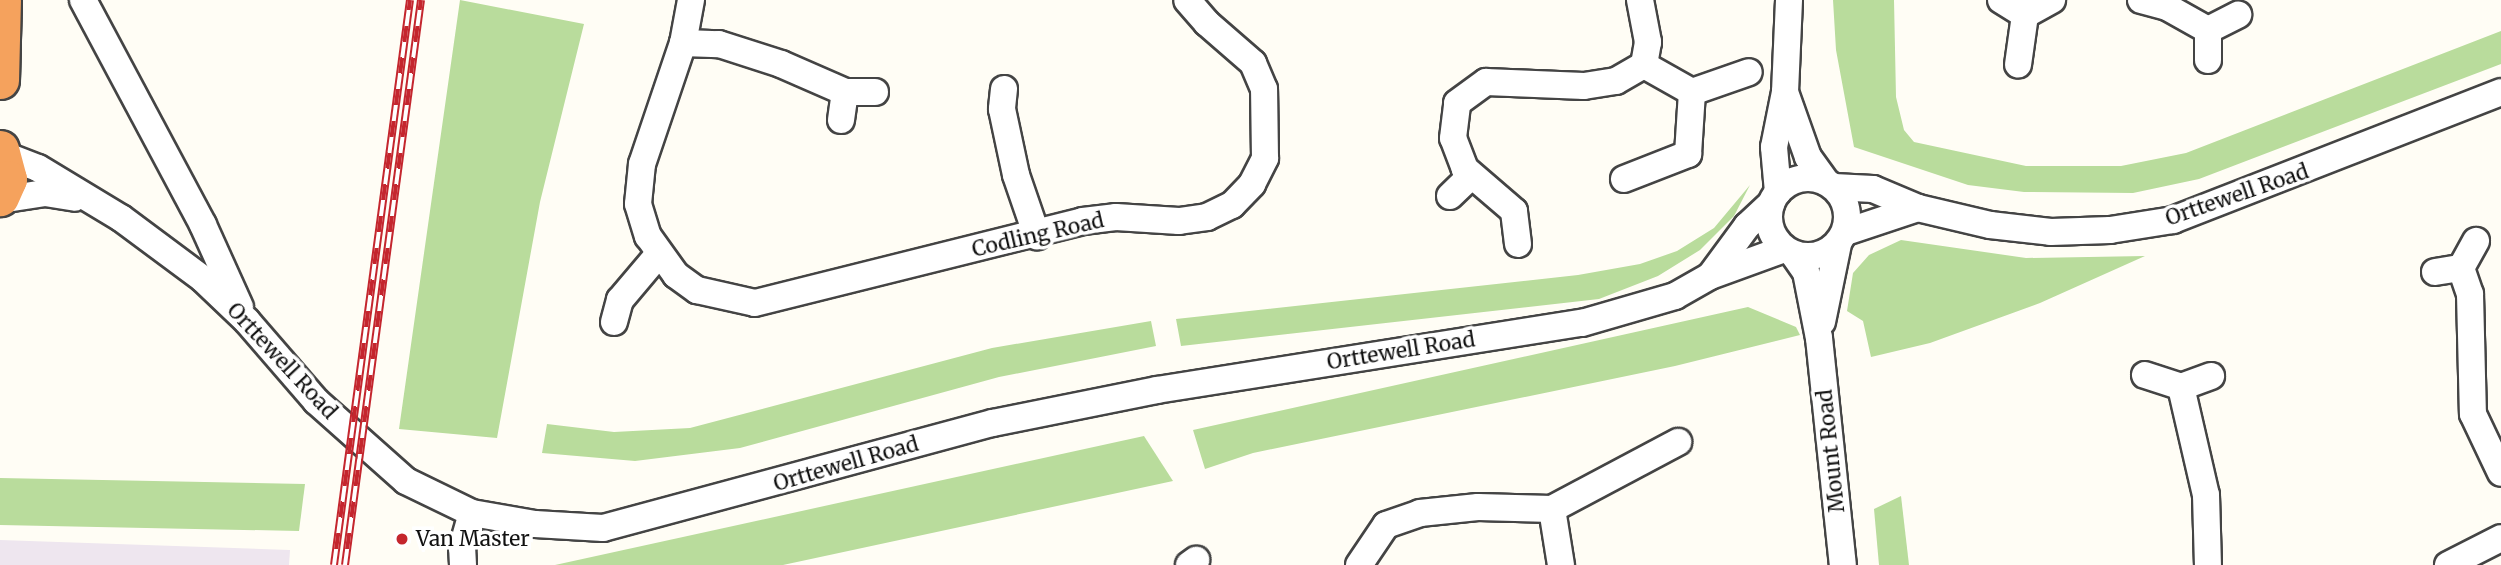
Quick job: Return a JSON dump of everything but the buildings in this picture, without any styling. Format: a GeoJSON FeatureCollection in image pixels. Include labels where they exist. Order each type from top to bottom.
{"type":"FeatureCollection","features":[{"type":"Feature","properties":{"kind":"highway"},"geometry":{"type":"LineString","coordinates":[[0,80],[2,0]]}},
{"type":"Feature","properties":{"kind":"highway"},"geometry":{"type":"LineString","coordinates":[[0,198],[8,179],[2,152]]}},
{"type":"Feature","properties":{"kind":"street"},"geometry":{"type":"LineString","coordinates":[[83,0],[203,225],[247,321]]}},
{"type":"Feature","properties":{"kind":"street","name":"Codling Road"},"geometry":{"type":"LineString","coordinates":[[691,0],[683,43],[642,164],[638,204],[659,255],[697,290],[755,303],[1037,236],[1083,221],[1116,217],[1179,221],[1207,217],[1232,205],[1252,184],[1265,158],[1264,89],[1253,64],[1187,0]]}},
{"type":"Feature","properties":{"kind":"street"},"geometry":{"type":"LineString","coordinates":[[1640,0],[1648,42],[1644,65]]}},
{"type":"Feature","properties":{"kind":"street"},"geometry":{"type":"LineString","coordinates":[[1789,0],[1785,92],[1774,147],[1775,198],[1770,228],[1789,252],[1826,254],[1842,238],[1919,208]]}},
{"type":"Feature","properties":{"kind":"street"},"geometry":{"type":"LineString","coordinates":[[2001,0],[2025,15]]}},
{"type":"Feature","properties":{"kind":"street"},"geometry":{"type":"LineString","coordinates":[[2025,15],[2052,0]]}},
{"type":"Feature","properties":{"kind":"street"},"geometry":{"type":"LineString","coordinates":[[2141,0],[2167,7],[2208,30]]}},
{"type":"Feature","properties":{"kind":"street"},"geometry":{"type":"LineString","coordinates":[[2018,65],[2025,15]]}},
{"type":"Feature","properties":{"kind":"street"},"geometry":{"type":"LineString","coordinates":[[2208,30],[2238,15]]}},
{"type":"Feature","properties":{"kind":"street"},"geometry":{"type":"LineString","coordinates":[[2208,30],[2208,60]]}},
{"type":"Feature","properties":{"kind":"street"},"geometry":{"type":"LineString","coordinates":[[683,43],[719,44],[781,64],[845,93],[875,93]]}},
{"type":"Feature","properties":{"kind":"street"},"geometry":{"type":"LineString","coordinates":[[1644,65],[1692,92],[1749,72]]}},
{"type":"Feature","properties":{"kind":"street"},"geometry":{"type":"LineString","coordinates":[[1518,244],[1514,211],[1471,176],[1453,138],[1457,103],[1472,88],[1486,82],[1584,86],[1616,81],[1644,65]]}},
{"type":"Feature","properties":{"kind":"street"},"geometry":{"type":"LineString","coordinates":[[1004,89],[1002,109],[1016,174],[1037,236]]}},
{"type":"Feature","properties":{"kind":"street"},"geometry":{"type":"LineString","coordinates":[[1625,179],[1688,154],[1692,92]]}},
{"type":"Feature","properties":{"kind":"street"},"geometry":{"type":"LineString","coordinates":[[1785,92],[1808,157],[1844,200],[1842,238]]}},
{"type":"Feature","properties":{"kind":"street","name":"Orttewell Road"},"geometry":{"type":"LineString","coordinates":[[1830,185],[1873,189],[1919,208],[1990,225],[2051,232],[2110,230],[2174,220],[2501,92]]}},
{"type":"Feature","properties":{"kind":"street"},"geometry":{"type":"LineString","coordinates":[[841,120],[845,93]]}},
{"type":"Feature","properties":{"kind":"street","name":"Orttewell Road"},"geometry":{"type":"LineString","coordinates":[[2,152],[38,168],[84,200],[121,219],[203,279],[247,321],[316,401],[406,481],[472,513],[536,524],[603,528],[993,423],[1157,390],[1629,312],[1675,296],[1710,276],[1789,252]]}},
{"type":"Feature","properties":{"kind":"street"},"geometry":{"type":"LineString","coordinates":[[1450,196],[1471,176]]}},
{"type":"Feature","properties":{"kind":"street"},"geometry":{"type":"LineString","coordinates":[[1775,198],[1801,178],[1830,185]]}},
{"type":"Feature","properties":{"kind":"street","name":"Orttewell Road"},"geometry":{"type":"LineString","coordinates":[[0,198],[45,193],[84,200]]}},
{"type":"Feature","properties":{"kind":"street","name":"Orttewell Road"},"geometry":{"type":"LineString","coordinates":[[1710,276],[1747,226],[1775,198]]}},
{"type":"Feature","properties":{"kind":"street","name":"Mount Road"},"geometry":{"type":"LineString","coordinates":[[1819,338],[1842,238]]}},
{"type":"Feature","properties":{"kind":"street"},"geometry":{"type":"LineString","coordinates":[[2476,241],[2461,268],[2470,294],[2473,414],[2501,473]]}},
{"type":"Feature","properties":{"kind":"street","name":"Mount Road"},"geometry":{"type":"LineString","coordinates":[[1789,252],[1806,272],[1819,338],[1843,565]]}},
{"type":"Feature","properties":{"kind":"street"},"geometry":{"type":"LineString","coordinates":[[614,322],[620,300],[659,255]]}},
{"type":"Feature","properties":{"kind":"street"},"geometry":{"type":"LineString","coordinates":[[2435,272],[2461,268]]}},
{"type":"Feature","properties":{"kind":"street"},"geometry":{"type":"LineString","coordinates":[[2145,375],[2181,387],[2211,376]]}},
{"type":"Feature","properties":{"kind":"street"},"geometry":{"type":"LineString","coordinates":[[2181,387],[2206,495],[2208,565]]}},
{"type":"Feature","properties":{"kind":"street"},"geometry":{"type":"LineString","coordinates":[[1359,565],[1386,525],[1420,513],[1478,507],[1552,509],[1683,442]]}},
{"type":"Feature","properties":{"kind":"street"},"geometry":{"type":"LineString","coordinates":[[1552,509],[1561,565]]}},
{"type":"Feature","properties":{"kind":"street"},"geometry":{"type":"LineString","coordinates":[[463,565],[462,548],[472,513]]}},
{"type":"Feature","properties":{"kind":"street"},"geometry":{"type":"LineString","coordinates":[[2448,565],[2501,538]]}},
{"type":"Feature","properties":{"kind":"shaded area"},"geometry":{"type":"Polygon","coordinates":[[[0,540],[290,550],[289,565],[0,565],[0,540]]]}},
{"type":"Feature","properties":{"kind":"green space"},"geometry":{"type":"Polygon","coordinates":[[[460,0],[584,24],[540,202],[497,438],[399,429],[460,0]]]}},
{"type":"Feature","properties":{"kind":"green space"},"geometry":{"type":"Polygon","coordinates":[[[1833,0],[1894,0],[1896,97],[1904,130],[1914,142],[2026,166],[2121,166],[2186,153],[2501,31],[2501,64],[2199,179],[2133,193],[2024,192],[1968,185],[1854,147],[1836,50],[1833,0]]]}},
{"type":"Feature","properties":{"kind":"green space"},"geometry":{"type":"Polygon","coordinates":[[[1750,185],[1734,216],[1700,250],[1658,276],[1599,299],[1181,346],[1176,319],[1578,275],[1640,264],[1677,251],[1714,228],[1750,185]]]}},
{"type":"Feature","properties":{"kind":"green space"},"geometry":{"type":"Polygon","coordinates":[[[1901,240],[2026,258],[2145,256],[2040,303],[1930,343],[1871,357],[1863,321],[1847,311],[1853,273],[1869,255],[1901,240]]]}},
{"type":"Feature","properties":{"kind":"green space"},"geometry":{"type":"Polygon","coordinates":[[[1748,307],[1796,327],[1800,335],[1675,366],[1253,453],[1205,469],[1193,430],[1748,307]]]}},
{"type":"Feature","properties":{"kind":"green space"},"geometry":{"type":"Polygon","coordinates":[[[1151,321],[1156,346],[999,377],[740,448],[635,461],[542,453],[547,424],[614,432],[690,428],[992,348],[1151,321]]]}},
{"type":"Feature","properties":{"kind":"green space"},"geometry":{"type":"Polygon","coordinates":[[[1144,436],[1173,481],[783,565],[555,565],[1144,436]]]}},
{"type":"Feature","properties":{"kind":"green space"},"geometry":{"type":"Polygon","coordinates":[[[0,478],[305,484],[299,531],[0,525],[0,478]]]}},
{"type":"Feature","properties":{"kind":"green space"},"geometry":{"type":"Polygon","coordinates":[[[1901,496],[1909,565],[1879,565],[1874,509],[1901,496]]]}},
{"type":"Feature","properties":{"kind":"railway"},"geometry":{"type":"LineString","coordinates":[[334,565],[410,0]]}},
{"type":"Feature","properties":{"kind":"railway"},"geometry":{"type":"LineString","coordinates":[[345,565],[421,0]]}},
{"type":"Feature","properties":{"kind":"place","name":"Van Master"},"geometry":{"type":"Point","coordinates":[402,539]}}]}
